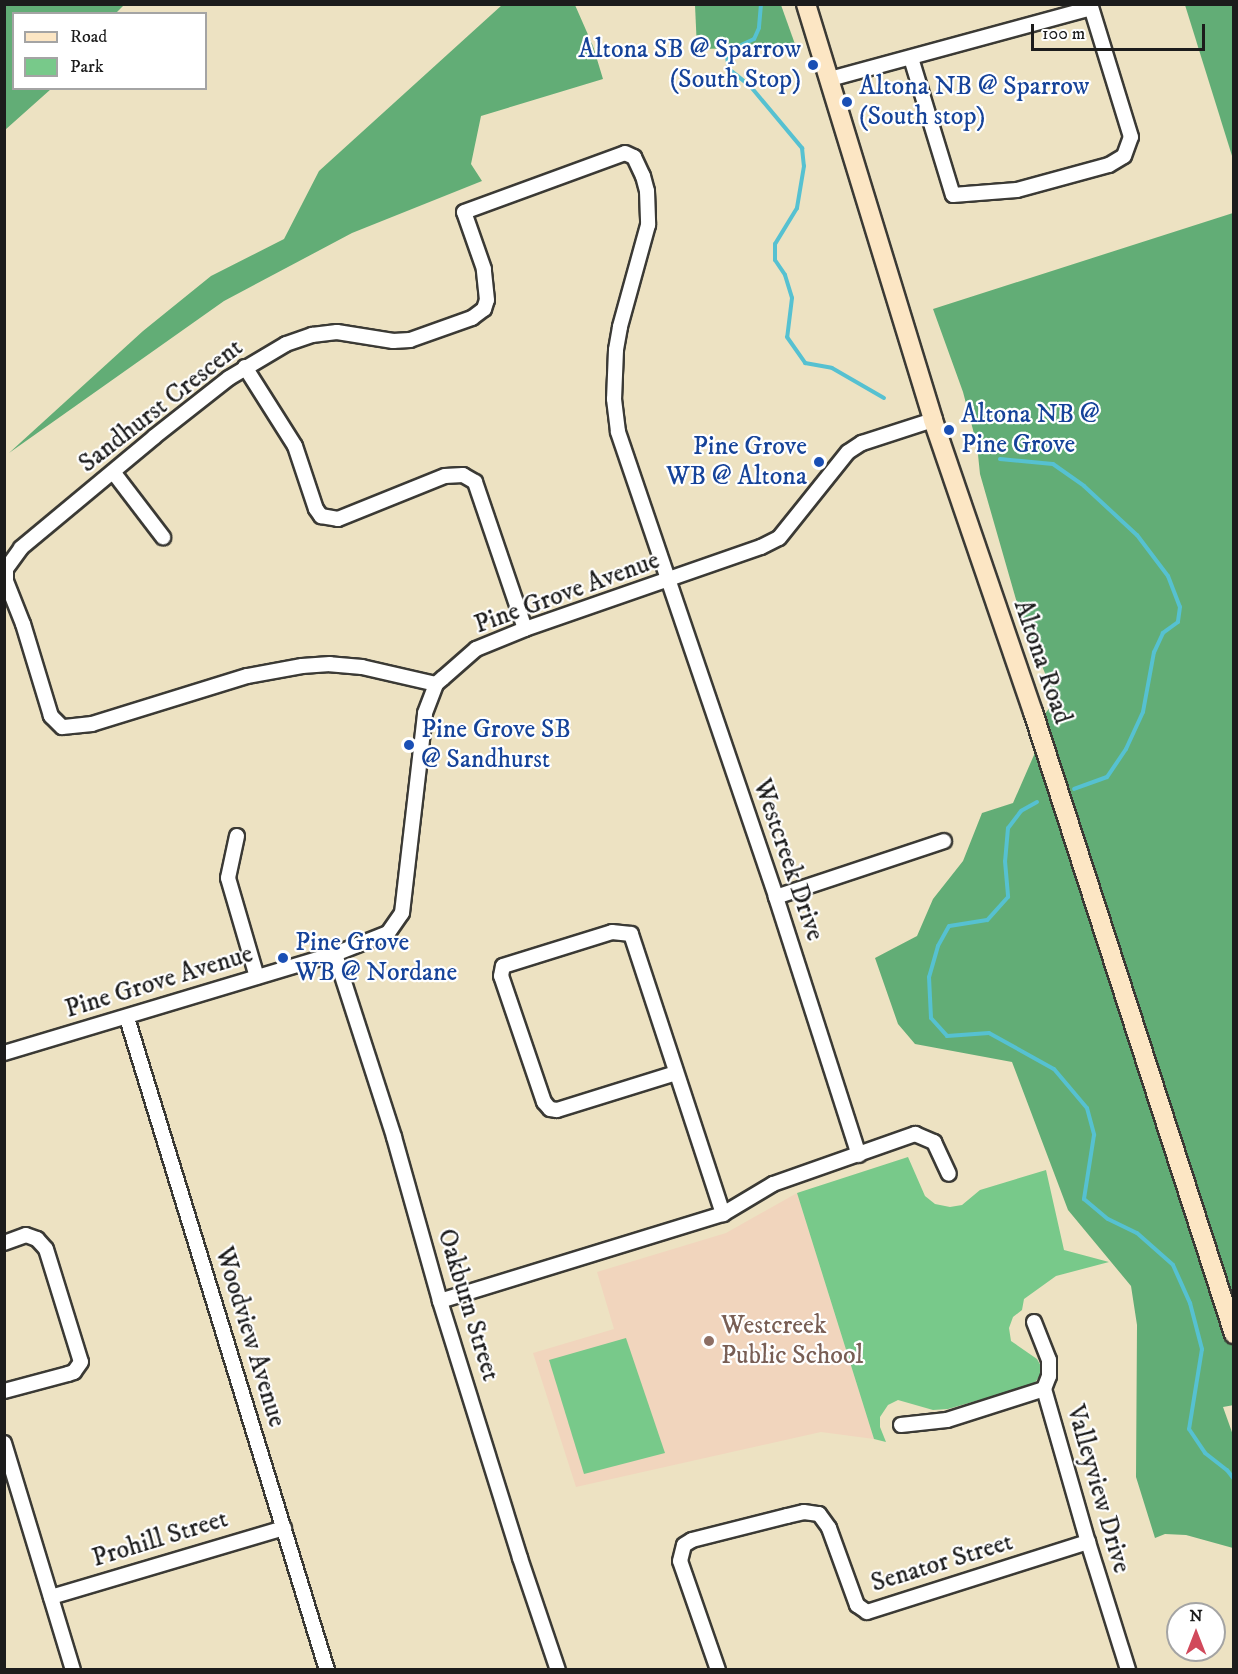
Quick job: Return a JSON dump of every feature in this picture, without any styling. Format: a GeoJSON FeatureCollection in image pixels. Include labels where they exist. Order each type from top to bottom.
{"type":"FeatureCollection","features":[{"type":"Feature","properties":{"kind":"main road","name":"Altona Road"},"geometry":{"type":"LineString","coordinates":[[806,4],[933,420],[1040,734],[1233,1334]]}},
{"type":"Feature","properties":{"kind":"street"},"geometry":{"type":"LineString","coordinates":[[830,80],[1090,6],[1131,137],[1129,148],[1124,156],[1109,165],[1017,190],[953,195],[911,58]]}},
{"type":"Feature","properties":{"kind":"street","name":"Sandhurst Crescent"},"geometry":{"type":"LineString","coordinates":[[436,684],[362,667],[330,664],[302,666],[247,676],[92,724],[62,728],[51,716],[23,624],[6,580],[6,570],[21,548],[114,473],[154,437],[245,367],[286,344],[312,335],[337,332],[393,340],[410,340],[472,318],[484,309],[487,300],[484,269],[464,212],[625,153],[634,157],[643,176],[647,191],[648,225],[620,327],[614,399],[618,432],[668,581]]}},
{"type":"Feature","properties":{"kind":"street"},"geometry":{"type":"LineString","coordinates":[[245,367],[295,446],[321,516],[338,519],[445,476],[463,475],[476,482],[525,629]]}},
{"type":"Feature","properties":{"kind":"street","name":"Pine Grove Avenue"},"geometry":{"type":"LineString","coordinates":[[4,1053],[335,954],[388,933],[402,913],[425,713],[436,684],[476,649],[525,629],[751,551],[779,538],[848,452],[862,443],[933,420]]}},
{"type":"Feature","properties":{"kind":"street"},"geometry":{"type":"LineString","coordinates":[[114,473],[163,537]]}},
{"type":"Feature","properties":{"kind":"street","name":"Westcreek Drive"},"geometry":{"type":"LineString","coordinates":[[668,581],[776,897],[859,1155]]}},
{"type":"Feature","properties":{"kind":"street"},"geometry":{"type":"LineString","coordinates":[[237,836],[228,879],[258,978]]}},
{"type":"Feature","properties":{"kind":"street"},"geometry":{"type":"LineString","coordinates":[[776,897],[944,841]]}},
{"type":"Feature","properties":{"kind":"street"},"geometry":{"type":"LineString","coordinates":[[676,1073],[557,1110],[550,1109],[544,1102],[501,976],[503,966],[612,932],[631,934],[723,1214]]}},
{"type":"Feature","properties":{"kind":"street","name":"Oakburn Street"},"geometry":{"type":"LineString","coordinates":[[335,954],[394,1137],[440,1301],[520,1558],[558,1670]]}},
{"type":"Feature","properties":{"kind":"street","name":"Woodview Avenue"},"geometry":{"type":"LineString","coordinates":[[127,1018],[327,1670]]}},
{"type":"Feature","properties":{"kind":"street"},"geometry":{"type":"LineString","coordinates":[[440,1301],[723,1214],[773,1184],[915,1134],[934,1142],[949,1174]]}},
{"type":"Feature","properties":{"kind":"street"},"geometry":{"type":"LineString","coordinates":[[4,1243],[26,1235],[37,1239],[46,1249],[81,1362],[74,1372],[4,1391]]}},
{"type":"Feature","properties":{"kind":"street","name":"Valleyview Drive"},"geometry":{"type":"LineString","coordinates":[[1034,1322],[1049,1360],[1049,1376],[1044,1389],[1128,1670]]}},
{"type":"Feature","properties":{"kind":"street"},"geometry":{"type":"LineString","coordinates":[[901,1425],[947,1419],[1044,1389]]}},
{"type":"Feature","properties":{"kind":"street"},"geometry":{"type":"LineString","coordinates":[[4,1443],[73,1670]]}},
{"type":"Feature","properties":{"kind":"street","name":"Senator Street"},"geometry":{"type":"LineString","coordinates":[[718,1670],[680,1561],[684,1545],[692,1540],[804,1512],[819,1514],[829,1528],[857,1605],[867,1612],[1088,1542]]}},
{"type":"Feature","properties":{"kind":"street","name":"Prohill Street"},"geometry":{"type":"LineString","coordinates":[[51,1597],[284,1528]]}},
{"type":"Feature","properties":{"kind":"shaded area","name":"Westcreek Public School"},"geometry":{"type":"Polygon","coordinates":[[[797,1193],[874,1439],[821,1432],[576,1487],[533,1353],[614,1329],[597,1272],[726,1233],[797,1193]]]}},
{"type":"Feature","properties":{"kind":"green space"},"geometry":{"type":"Polygon","coordinates":[[[5,4],[124,5],[117,12],[12,12],[12,90],[50,90],[5,130],[5,4]]]}},
{"type":"Feature","properties":{"kind":"green space"},"geometry":{"type":"Polygon","coordinates":[[[502,5],[575,5],[593,46],[603,79],[481,116],[471,164],[482,181],[352,233],[224,301],[9,453],[143,331],[211,276],[284,239],[319,171],[502,5]]]}},
{"type":"Feature","properties":{"kind":"green space"},"geometry":{"type":"Polygon","coordinates":[[[695,5],[781,5],[796,47],[697,49],[695,5]]]}},
{"type":"Feature","properties":{"kind":"green space"},"geometry":{"type":"Polygon","coordinates":[[[1185,5],[1233,5],[1233,159],[1185,5]]]}},
{"type":"Feature","properties":{"kind":"green space"},"geometry":{"type":"Polygon","coordinates":[[[1233,213],[1234,1405],[1223,1407],[1233,1435],[1233,1548],[1186,1535],[1165,1534],[1155,1538],[1136,1477],[1137,1325],[1131,1286],[1068,1210],[1012,1062],[915,1044],[898,1024],[875,958],[917,936],[933,899],[963,861],[982,813],[1013,803],[1034,755],[1035,726],[1056,700],[1019,610],[980,474],[977,445],[963,392],[933,309],[1233,213]]]}},
{"type":"Feature","properties":{"kind":"green space"},"geometry":{"type":"Polygon","coordinates":[[[908,1157],[925,1196],[935,1204],[950,1207],[962,1205],[980,1190],[1046,1170],[1064,1250],[1109,1262],[1056,1276],[1024,1299],[1022,1310],[1013,1317],[1009,1328],[1011,1341],[1037,1359],[1041,1366],[1041,1374],[1034,1384],[948,1409],[933,1410],[898,1400],[888,1405],[880,1417],[880,1427],[886,1442],[874,1439],[797,1193],[908,1157]]]}},
{"type":"Feature","properties":{"kind":"green space"},"geometry":{"type":"Polygon","coordinates":[[[626,1338],[665,1453],[584,1474],[549,1360],[626,1338]]]}},
{"type":"Feature","properties":{"kind":"waterway"},"geometry":{"type":"LineString","coordinates":[[761,4],[759,28],[754,39],[730,50],[727,57],[729,69],[751,87],[802,148],[804,166],[797,208],[775,244],[775,260],[785,275],[792,298],[787,337],[805,363],[832,368],[884,398]]}},
{"type":"Feature","properties":{"kind":"waterway"},"geometry":{"type":"LineString","coordinates":[[1000,459],[1053,464],[1084,486],[1137,535],[1168,576],[1180,607],[1178,622],[1163,633],[1154,652],[1143,712],[1126,749],[1107,777],[1074,789]]}},
{"type":"Feature","properties":{"kind":"waterway"},"geometry":{"type":"LineString","coordinates":[[1037,802],[1021,811],[1008,828],[1005,861],[1008,897],[987,920],[949,926],[938,946],[929,977],[931,1018],[947,1036],[989,1033],[1054,1069],[1087,1108],[1094,1135],[1084,1199],[1108,1219],[1137,1233],[1173,1265],[1190,1303],[1202,1349],[1189,1429],[1205,1453],[1227,1470],[1234,1479]]}},
{"type":"Feature","properties":{"kind":"place","name":"Altona SB @ Sparrow (South Stop)"},"geometry":{"type":"Point","coordinates":[813,65]}},
{"type":"Feature","properties":{"kind":"place","name":"Altona NB @ Sparrow (South stop)"},"geometry":{"type":"Point","coordinates":[847,102]}},
{"type":"Feature","properties":{"kind":"place","name":"Altona NB @ Pine Grove"},"geometry":{"type":"Point","coordinates":[949,430]}},
{"type":"Feature","properties":{"kind":"place","name":"Pine Grove WB @ Altona"},"geometry":{"type":"Point","coordinates":[819,462]}},
{"type":"Feature","properties":{"kind":"place","name":"Pine Grove SB @ Sandhurst"},"geometry":{"type":"Point","coordinates":[409,745]}},
{"type":"Feature","properties":{"kind":"place","name":"Pine Grove WB @ Nordane"},"geometry":{"type":"Point","coordinates":[283,958]}},
{"type":"Feature","properties":{"kind":"place","name":"Westcreek Public School"},"geometry":{"type":"Point","coordinates":[709,1341]}}]}
